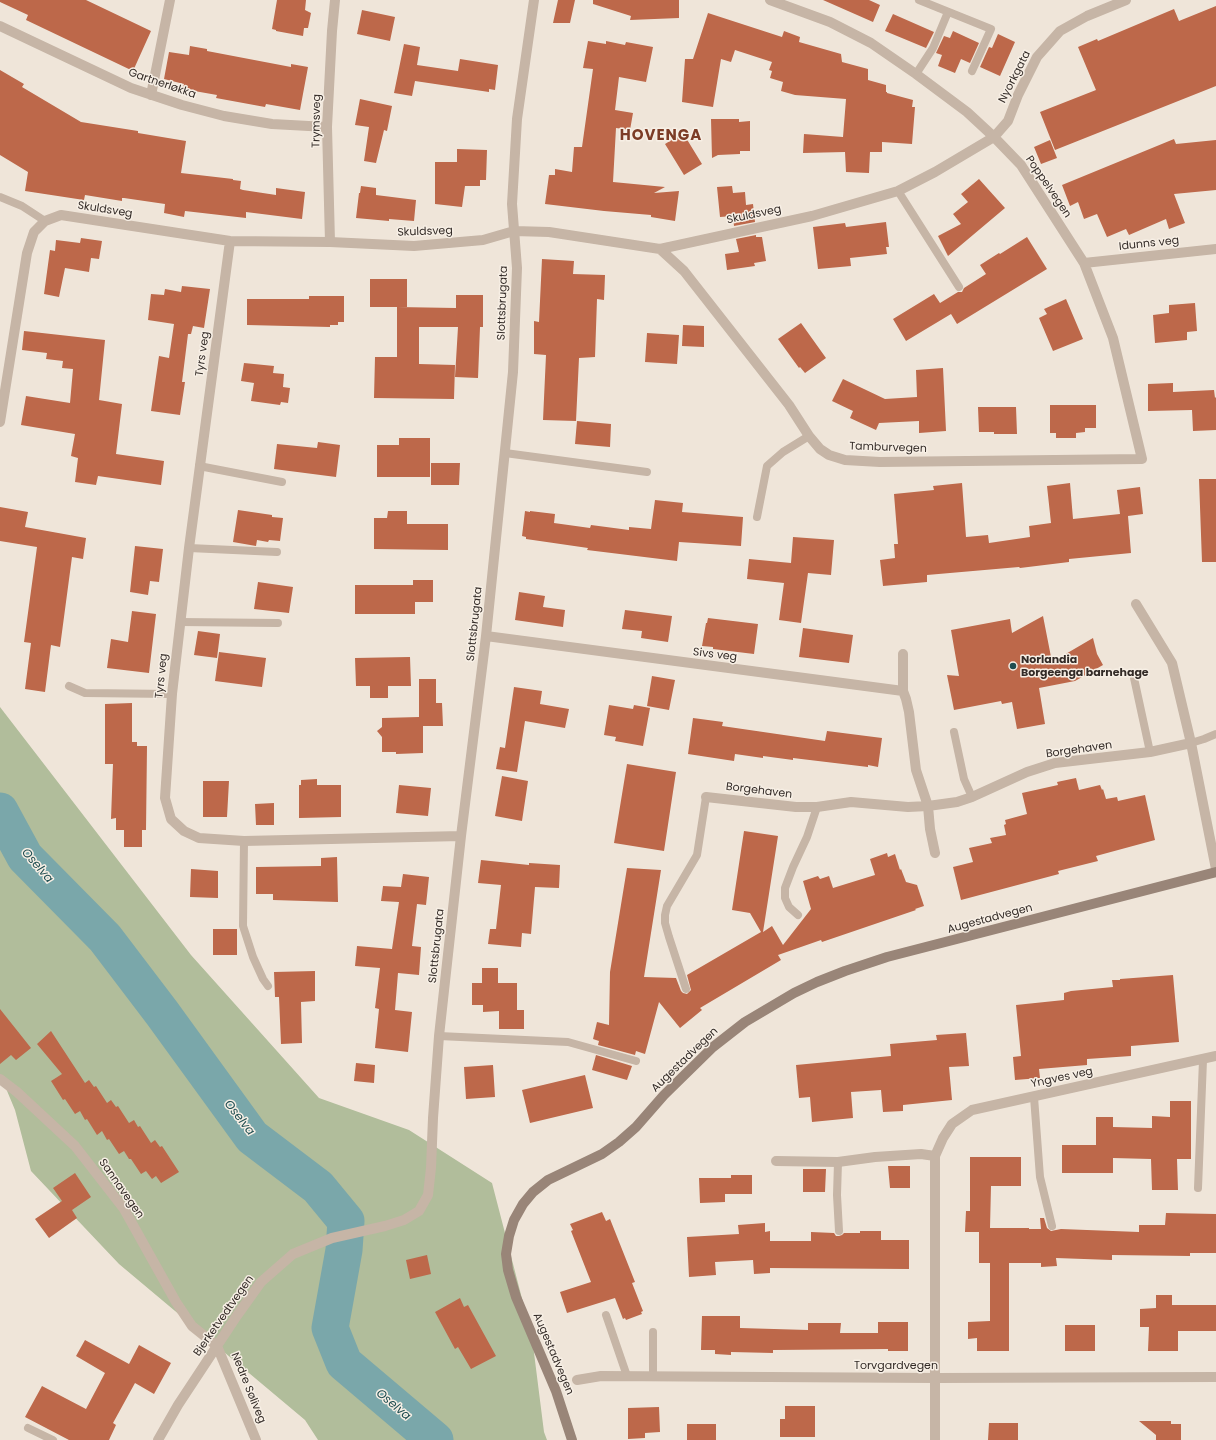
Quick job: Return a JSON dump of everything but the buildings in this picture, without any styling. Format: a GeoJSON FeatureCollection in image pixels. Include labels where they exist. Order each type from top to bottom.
{"type":"FeatureCollection","features":[{"type":"Feature","properties":{"kind":"main road","name":"Augestadvegen"},"geometry":{"type":"LineString","coordinates":[[572,1440],[556,1391],[516,1297],[508,1270],[506,1254],[509,1236],[514,1220],[523,1204],[534,1192],[548,1180],[602,1154],[619,1142],[636,1126],[688,1070],[713,1047],[745,1022],[794,993],[817,982],[845,970],[887,957],[1216,871]]}},
{"type":"Feature","properties":{"kind":"street"},"geometry":{"type":"LineString","coordinates":[[151,95],[170,0]]}},
{"type":"Feature","properties":{"kind":"street","name":"Trymsveg"},"geometry":{"type":"LineString","coordinates":[[330,242],[327,127],[335,0]]}},
{"type":"Feature","properties":{"kind":"street","name":"Slottsbrugata"},"geometry":{"type":"LineString","coordinates":[[384,1226],[404,1220],[419,1211],[428,1195],[439,1036],[461,836],[486,636],[513,372],[517,276],[512,204],[517,119],[534,0]]}},
{"type":"Feature","properties":{"kind":"street","name":"Poppelvegen"},"geometry":{"type":"LineString","coordinates":[[770,0],[830,22],[871,43],[967,112],[1021,165],[1084,263],[1113,338],[1142,459]]}},
{"type":"Feature","properties":{"kind":"street","name":"Nyorkgata"},"geometry":{"type":"LineString","coordinates":[[994,137],[1008,121],[1018,95],[1037,57],[1060,32],[1086,16],[1126,0]]}},
{"type":"Feature","properties":{"kind":"street","name":"Gartnerløkka"},"geometry":{"type":"LineString","coordinates":[[0,26],[131,88],[182,105],[224,116],[272,124],[327,127]]}},
{"type":"Feature","properties":{"kind":"street","name":"Skuldsveg"},"geometry":{"type":"LineString","coordinates":[[45,221],[61,215],[230,241],[330,242],[414,246],[483,240],[514,231],[549,232],[660,248],[812,216],[898,191],[935,172],[994,137]]}},
{"type":"Feature","properties":{"kind":"street"},"geometry":{"type":"LineString","coordinates":[[0,422],[27,253],[34,232],[45,221]]}},
{"type":"Feature","properties":{"kind":"street","name":"Tyrs veg"},"geometry":{"type":"LineString","coordinates":[[230,241],[189,548],[172,694],[165,798],[171,819],[184,831],[199,838],[244,841],[461,836]]}},
{"type":"Feature","properties":{"kind":"street","name":"Tamburvegen"},"geometry":{"type":"LineString","coordinates":[[660,248],[684,271],[789,404],[809,436],[820,449],[829,455],[852,460],[880,462],[1142,459]]}},
{"type":"Feature","properties":{"kind":"street","name":"Idunns veg"},"geometry":{"type":"LineString","coordinates":[[1084,263],[1216,249]]}},
{"type":"Feature","properties":{"kind":"street"},"geometry":{"type":"LineString","coordinates":[[1136,604],[1172,663],[1191,743],[1216,871]]}},
{"type":"Feature","properties":{"kind":"street","name":"Sivs veg"},"geometry":{"type":"LineString","coordinates":[[486,636],[903,691]]}},
{"type":"Feature","properties":{"kind":"street"},"geometry":{"type":"LineString","coordinates":[[903,654],[903,691],[909,712],[916,770],[928,806],[930,830],[935,853]]}},
{"type":"Feature","properties":{"kind":"street","name":"Borgehaven"},"geometry":{"type":"LineString","coordinates":[[706,797],[796,807],[817,807],[851,802],[928,806],[957,802],[972,797],[1027,772],[1055,763],[1150,752],[1191,743]]}},
{"type":"Feature","properties":{"kind":"street","name":"Yngves veg"},"geometry":{"type":"LineString","coordinates":[[935,1440],[935,1156],[943,1138],[952,1124],[972,1110],[1216,1056]]}},
{"type":"Feature","properties":{"kind":"street","name":"Sannavegen"},"geometry":{"type":"LineString","coordinates":[[0,1079],[17,1092],[75,1146],[124,1209],[176,1302],[192,1326],[217,1346]]}},
{"type":"Feature","properties":{"kind":"street"},"geometry":{"type":"LineString","coordinates":[[776,1161],[838,1162],[875,1156],[921,1154],[935,1156]]}},
{"type":"Feature","properties":{"kind":"street","name":"Bjerketvedtvegen"},"geometry":{"type":"LineString","coordinates":[[158,1440],[178,1405],[261,1282],[293,1254],[332,1238],[384,1226]]}},
{"type":"Feature","properties":{"kind":"street","name":"Nedre Søliveg"},"geometry":{"type":"LineString","coordinates":[[217,1346],[256,1440]]}},
{"type":"Feature","properties":{"kind":"street","name":"Torvgardvegen"},"geometry":{"type":"LineString","coordinates":[[577,1380],[601,1376],[936,1378],[1216,1377]]}},
{"type":"Feature","properties":{"kind":"lane"},"geometry":{"type":"LineString","coordinates":[[919,0],[991,29],[972,71]]}},
{"type":"Feature","properties":{"kind":"lane"},"geometry":{"type":"LineString","coordinates":[[916,74],[933,48],[948,12]]}},
{"type":"Feature","properties":{"kind":"lane"},"geometry":{"type":"LineString","coordinates":[[898,191],[959,287]]}},
{"type":"Feature","properties":{"kind":"lane"},"geometry":{"type":"LineString","coordinates":[[0,197],[22,206],[45,221]]}},
{"type":"Feature","properties":{"kind":"lane"},"geometry":{"type":"LineString","coordinates":[[757,517],[767,466],[783,452],[809,436]]}},
{"type":"Feature","properties":{"kind":"lane"},"geometry":{"type":"LineString","coordinates":[[505,453],[647,472]]}},
{"type":"Feature","properties":{"kind":"lane"},"geometry":{"type":"LineString","coordinates":[[200,466],[282,482]]}},
{"type":"Feature","properties":{"kind":"lane"},"geometry":{"type":"LineString","coordinates":[[189,548],[277,552]]}},
{"type":"Feature","properties":{"kind":"lane"},"geometry":{"type":"LineString","coordinates":[[180,622],[278,623]]}},
{"type":"Feature","properties":{"kind":"lane"},"geometry":{"type":"LineString","coordinates":[[1134,678],[1150,752]]}},
{"type":"Feature","properties":{"kind":"lane"},"geometry":{"type":"LineString","coordinates":[[69,686],[85,693],[172,694]]}},
{"type":"Feature","properties":{"kind":"lane"},"geometry":{"type":"LineString","coordinates":[[954,732],[964,779],[972,797]]}},
{"type":"Feature","properties":{"kind":"lane"},"geometry":{"type":"LineString","coordinates":[[1191,743],[1204,740],[1216,734]]}},
{"type":"Feature","properties":{"kind":"lane"},"geometry":{"type":"LineString","coordinates":[[686,989],[665,923],[665,915],[667,906],[697,855],[706,797]]}},
{"type":"Feature","properties":{"kind":"lane"},"geometry":{"type":"LineString","coordinates":[[798,915],[789,907],[785,898],[785,888],[807,837],[817,807]]}},
{"type":"Feature","properties":{"kind":"lane"},"geometry":{"type":"LineString","coordinates":[[244,841],[243,926],[253,957],[263,979],[268,986]]}},
{"type":"Feature","properties":{"kind":"lane"},"geometry":{"type":"LineString","coordinates":[[439,1036],[568,1042],[636,1061]]}},
{"type":"Feature","properties":{"kind":"lane"},"geometry":{"type":"LineString","coordinates":[[1198,1188],[1203,1060]]}},
{"type":"Feature","properties":{"kind":"lane"},"geometry":{"type":"LineString","coordinates":[[1034,1097],[1040,1177],[1052,1226]]}},
{"type":"Feature","properties":{"kind":"lane"},"geometry":{"type":"LineString","coordinates":[[838,1162],[837,1195],[839,1231]]}},
{"type":"Feature","properties":{"kind":"lane"},"geometry":{"type":"LineString","coordinates":[[606,1315],[627,1376]]}},
{"type":"Feature","properties":{"kind":"lane"},"geometry":{"type":"LineString","coordinates":[[652,1332],[654,1376]]}},
{"type":"Feature","properties":{"kind":"lane"},"geometry":{"type":"LineString","coordinates":[[28,1428],[53,1440]]}},
{"type":"Feature","properties":{"kind":"green space"},"geometry":{"type":"Polygon","coordinates":[[[0,707],[191,955],[319,1098],[409,1130],[492,1183],[532,1337],[544,1432],[547,1440],[318,1440],[305,1420],[119,1264],[31,1171],[15,1110],[0,1074],[0,707]]]}},
{"type":"Feature","properties":{"kind":"waterway","name":"Oselva"},"geometry":{"type":"LineString","coordinates":[[0,811],[25,857],[105,938],[162,1013],[252,1137],[318,1187],[346,1221],[344,1250],[330,1328],[344,1363],[435,1440]]}},
{"type":"Feature","properties":{"kind":"place","name":"Norlandia Borgeenga barnehage"},"geometry":{"type":"Point","coordinates":[1013,666]}},
{"type":"Feature","properties":{"kind":"district","name":"HOVENGA"},"geometry":{"type":"Point","coordinates":[661,136]}}]}
